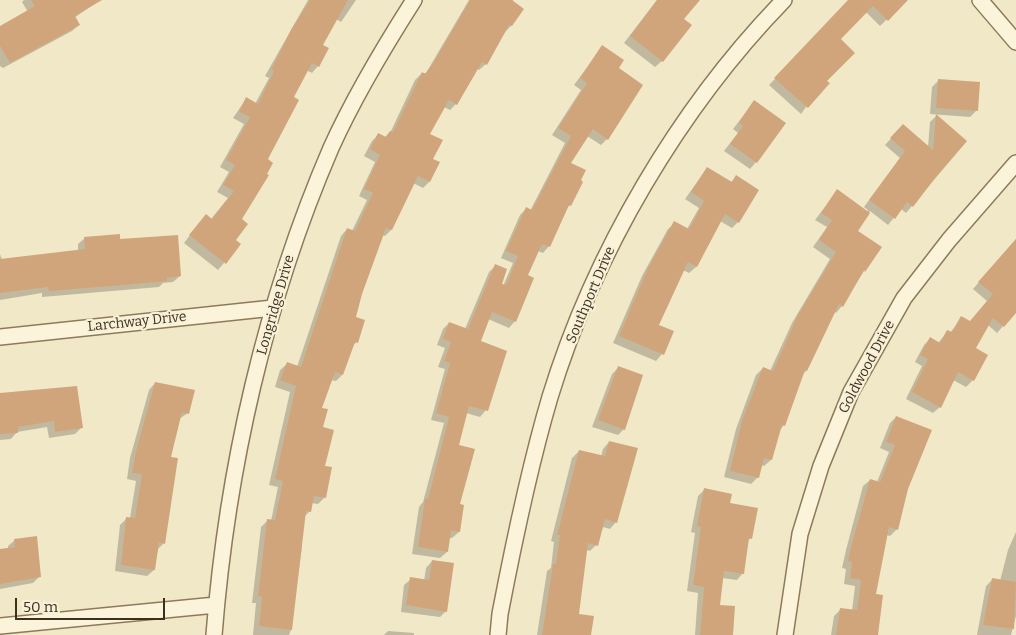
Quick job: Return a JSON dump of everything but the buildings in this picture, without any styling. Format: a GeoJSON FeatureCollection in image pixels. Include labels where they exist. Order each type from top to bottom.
{"type":"FeatureCollection","features":[{"type":"Feature","properties":{"kind":"street","name":"Longridge Drive"},"geometry":{"type":"LineString","coordinates":[[214,635],[216,606],[240,445],[273,308],[300,228],[332,148],[366,80],[414,0]]}},
{"type":"Feature","properties":{"kind":"street","name":"Southport Drive"},"geometry":{"type":"LineString","coordinates":[[498,635],[500,614],[527,482],[551,396],[585,303],[617,234],[665,152],[713,84],[784,0]]}},
{"type":"Feature","properties":{"kind":"street"},"geometry":{"type":"LineString","coordinates":[[980,0],[1016,42]]}},
{"type":"Feature","properties":{"kind":"street","name":"Goldwood Drive"},"geometry":{"type":"LineString","coordinates":[[784,635],[800,534],[821,466],[851,392],[904,298],[949,240],[1016,163]]}},
{"type":"Feature","properties":{"kind":"street","name":"Larchway Drive"},"geometry":{"type":"LineString","coordinates":[[0,337],[273,308]]}},
{"type":"Feature","properties":{"kind":"street"},"geometry":{"type":"LineString","coordinates":[[0,626],[216,606]]}}]}
